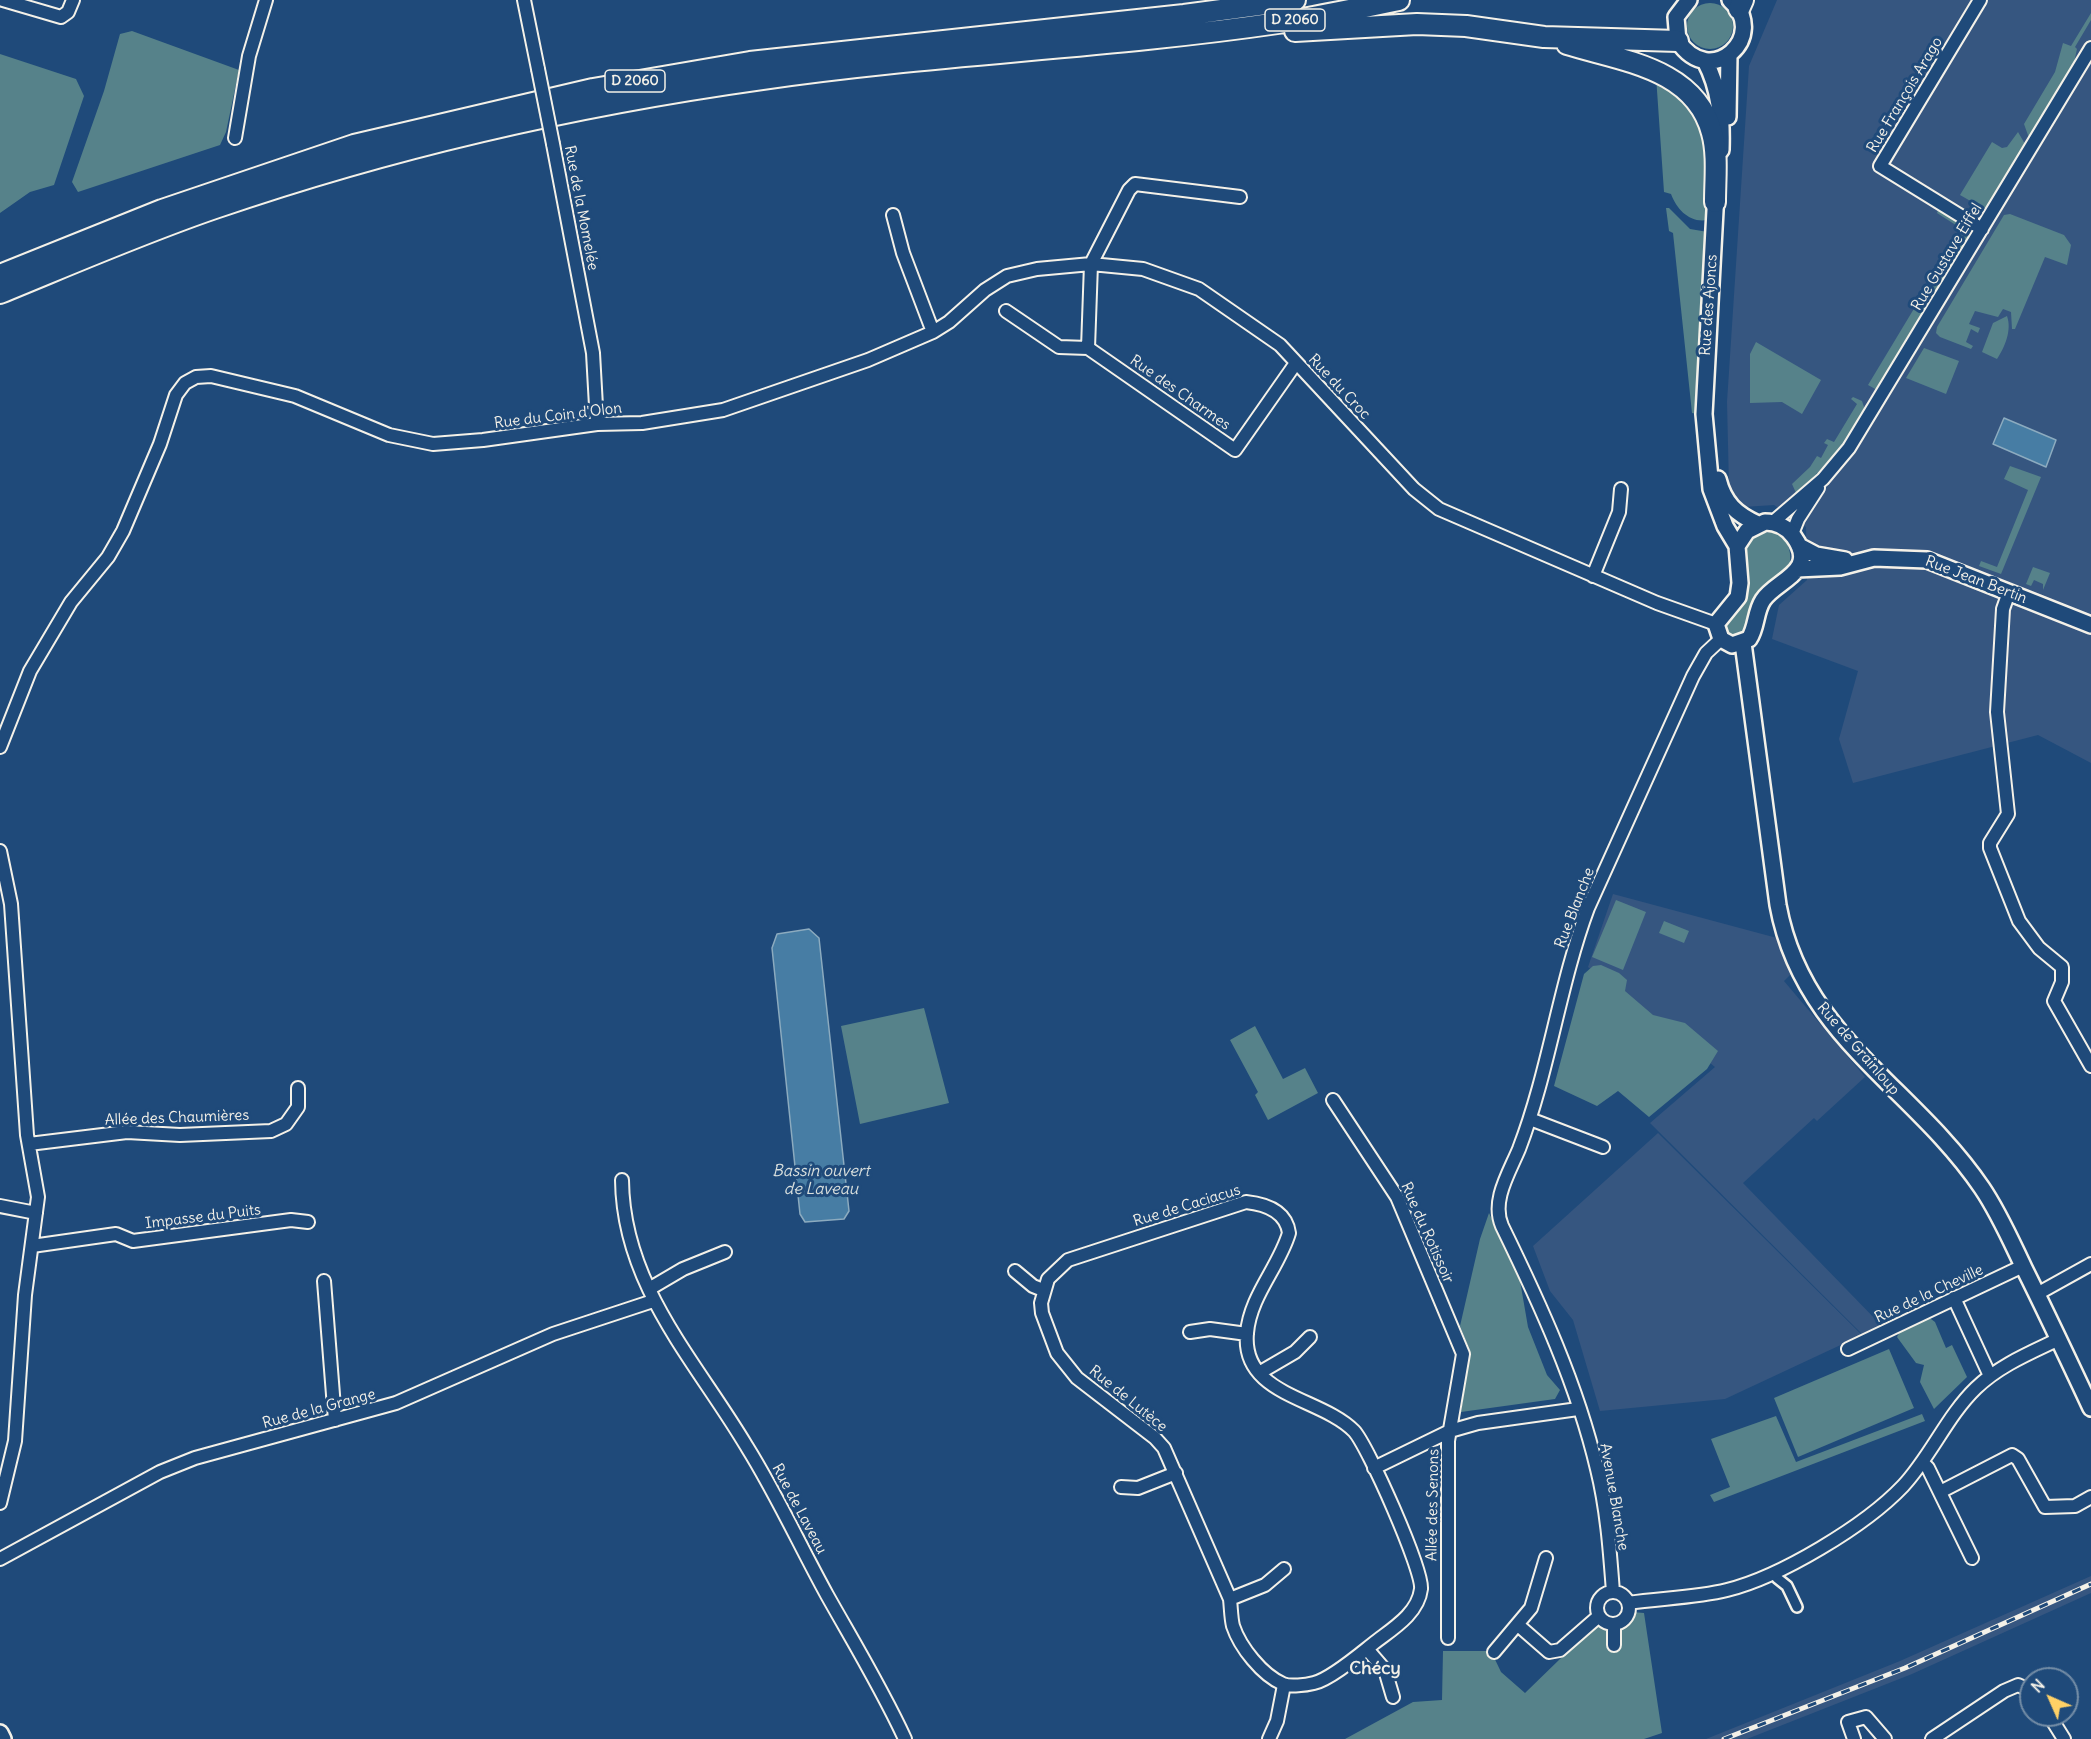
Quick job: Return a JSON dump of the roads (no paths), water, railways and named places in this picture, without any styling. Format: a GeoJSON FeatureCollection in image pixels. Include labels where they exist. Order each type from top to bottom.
{"type":"FeatureCollection","features":[{"type":"Feature","properties":{"kind":"highway"},"geometry":{"type":"LineString","coordinates":[[1106,24],[1173,9],[1239,0]]}},
{"type":"Feature","properties":{"kind":"highway","name":"D 2060"},"geometry":{"type":"LineString","coordinates":[[0,275],[162,210],[354,145],[528,103],[750,62],[1106,24],[1295,0]]}},
{"type":"Feature","properties":{"kind":"highway","name":"D 2060"},"geometry":{"type":"LineString","coordinates":[[0,293],[148,232],[280,186],[417,147],[548,117],[763,78],[1191,34],[1280,22],[1399,0]]}},
{"type":"Feature","properties":{"kind":"highway"},"geometry":{"type":"LineString","coordinates":[[1191,34],[1240,37],[1296,30],[1417,24],[1467,26],[1544,37],[1678,41]]}},
{"type":"Feature","properties":{"kind":"highway"},"geometry":{"type":"LineString","coordinates":[[1544,37],[1654,70],[1667,75],[1687,89],[1705,113],[1713,134],[1715,202]]}},
{"type":"Feature","properties":{"kind":"street"},"geometry":{"type":"LineString","coordinates":[[3,0],[61,17],[68,12],[73,0]]}},
{"type":"Feature","properties":{"kind":"street"},"geometry":{"type":"LineString","coordinates":[[235,138],[249,56],[266,0]]}},
{"type":"Feature","properties":{"kind":"street","name":"Rue de la Momelée"},"geometry":{"type":"LineString","coordinates":[[524,0],[591,342],[597,424]]}},
{"type":"Feature","properties":{"kind":"street"},"geometry":{"type":"LineString","coordinates":[[1689,0],[1676,17],[1675,29],[1678,41],[1694,57],[1705,61],[1713,61],[1729,55],[1741,39],[1743,18],[1737,3]]}},
{"type":"Feature","properties":{"kind":"street","name":"Rue François Arago"},"geometry":{"type":"LineString","coordinates":[[1980,0],[1880,166],[1982,229]]}},
{"type":"Feature","properties":{"kind":"street","name":"Rue Gustave Eiffel"},"geometry":{"type":"LineString","coordinates":[[1773,522],[1823,478],[1849,448],[2091,48]]}},
{"type":"Feature","properties":{"kind":"street","name":"Rue des Ajoncs"},"geometry":{"type":"LineString","coordinates":[[1729,55],[1728,118],[1711,409],[1712,440],[1718,482],[1731,507],[1740,515],[1758,524]]}},
{"type":"Feature","properties":{"kind":"street","name":"Rue des Ajoncs"},"geometry":{"type":"LineString","coordinates":[[1705,61],[1714,78],[1722,118],[1704,377],[1707,456],[1716,503],[1737,546]]}},
{"type":"Feature","properties":{"kind":"street"},"geometry":{"type":"LineString","coordinates":[[1006,311],[1059,347],[1088,348],[1091,264],[1129,190],[1136,184],[1224,197],[1240,196]]}},
{"type":"Feature","properties":{"kind":"street"},"geometry":{"type":"LineString","coordinates":[[893,215],[907,263],[933,332]]}},
{"type":"Feature","properties":{"kind":"street","name":"Rue du Croc"},"geometry":{"type":"LineString","coordinates":[[933,332],[949,322],[985,290],[1007,276],[1037,269],[1091,264],[1143,269],[1199,289],[1261,330],[1296,363],[1414,489],[1439,509],[1694,618],[1716,624]]}},
{"type":"Feature","properties":{"kind":"street","name":"Rue du Coin d'Olon"},"geometry":{"type":"LineString","coordinates":[[0,747],[30,670],[71,602],[108,557],[123,531],[160,444],[176,395],[185,383],[196,377],[212,375],[295,396],[389,435],[433,444],[475,441],[597,424],[642,423],[723,410],[868,360],[933,332]]}},
{"type":"Feature","properties":{"kind":"street","name":"Rue des Charmes"},"geometry":{"type":"LineString","coordinates":[[1088,348],[1235,450],[1296,363]]}},
{"type":"Feature","properties":{"kind":"street","name":"Rue Gustave Eiffel"},"geometry":{"type":"LineString","coordinates":[[1796,540],[1823,478]]}},
{"type":"Feature","properties":{"kind":"street"},"geometry":{"type":"LineString","coordinates":[[1593,576],[1618,512],[1621,489]]}},
{"type":"Feature","properties":{"kind":"street"},"geometry":{"type":"LineString","coordinates":[[1773,522],[1758,524],[1747,531],[1737,546],[1740,584],[1738,597],[1716,624],[1721,639],[1732,645],[1743,643],[1753,634],[1756,614],[1766,596],[1785,583],[1797,569],[1796,540]]}},
{"type":"Feature","properties":{"kind":"street","name":"Rue Jean Bertin"},"geometry":{"type":"LineString","coordinates":[[1773,522],[1816,555],[1857,561]]}},
{"type":"Feature","properties":{"kind":"street","name":"Rue Jean Bertin"},"geometry":{"type":"LineString","coordinates":[[1797,569],[1840,567],[1874,558],[1926,560],[2091,626]]}},
{"type":"Feature","properties":{"kind":"street"},"geometry":{"type":"LineString","coordinates":[[2009,592],[2003,609],[1997,712],[2007,814],[1990,843],[1990,848],[2019,921],[2039,948],[2062,967],[2062,982],[2054,1001],[2091,1066]]}},
{"type":"Feature","properties":{"kind":"street","name":"Rue Blanche"},"geometry":{"type":"LineString","coordinates":[[1497,1206],[1530,1119],[1576,939],[1588,908],[1692,676],[1706,653],[1721,639]]}},
{"type":"Feature","properties":{"kind":"street","name":"Rue de Grainloup"},"geometry":{"type":"LineString","coordinates":[[1743,643],[1750,675],[1782,927],[1796,966],[1811,996],[1834,1026],[1973,1176],[1993,1206],[2024,1266],[2091,1408]]}},
{"type":"Feature","properties":{"kind":"street"},"geometry":{"type":"LineString","coordinates":[[0,851],[11,904],[29,1144],[38,1197],[25,1295],[15,1441],[0,1503]]}},
{"type":"Feature","properties":{"kind":"street","name":"Allée des Chaumières"},"geometry":{"type":"LineString","coordinates":[[29,1144],[127,1132],[180,1135],[271,1131],[286,1124],[298,1107],[298,1088]]}},
{"type":"Feature","properties":{"kind":"street","name":"Rue du Rotissoir"},"geometry":{"type":"LineString","coordinates":[[1333,1100],[1397,1197],[1463,1354],[1450,1431]]}},
{"type":"Feature","properties":{"kind":"street"},"geometry":{"type":"LineString","coordinates":[[1530,1119],[1603,1146]]}},
{"type":"Feature","properties":{"kind":"street","name":"Rue de Laveau"},"geometry":{"type":"LineString","coordinates":[[622,1180],[626,1226],[632,1251],[651,1295],[697,1374],[746,1445],[786,1513],[905,1739]]}},
{"type":"Feature","properties":{"kind":"street","name":"Rue de Caciacus"},"geometry":{"type":"LineString","coordinates":[[1043,1290],[1052,1273],[1068,1260],[1233,1205],[1258,1203],[1282,1216],[1289,1233],[1258,1298],[1247,1334],[1249,1356],[1259,1373],[1284,1393],[1334,1417],[1354,1431],[1374,1468],[1416,1562],[1421,1589],[1413,1609],[1367,1648],[1322,1680],[1284,1685]]}},
{"type":"Feature","properties":{"kind":"street"},"geometry":{"type":"LineString","coordinates":[[0,1206],[36,1213]]}},
{"type":"Feature","properties":{"kind":"street","name":"Avenue Blanche"},"geometry":{"type":"LineString","coordinates":[[1497,1206],[1502,1226],[1556,1343],[1598,1471],[1613,1592]]}},
{"type":"Feature","properties":{"kind":"street","name":"Impasse du Puits"},"geometry":{"type":"LineString","coordinates":[[32,1246],[116,1234],[133,1241],[291,1220],[308,1222]]}},
{"type":"Feature","properties":{"kind":"street","name":"Rue de la Grange"},"geometry":{"type":"LineString","coordinates":[[0,1558],[160,1472],[195,1458],[414,1397],[553,1334],[651,1295],[683,1269],[725,1252]]}},
{"type":"Feature","properties":{"kind":"street"},"geometry":{"type":"LineString","coordinates":[[2037,1294],[2091,1264]]}},
{"type":"Feature","properties":{"kind":"street","name":"Rue de la Cheville"},"geometry":{"type":"LineString","coordinates":[[1848,1348],[2024,1266]]}},
{"type":"Feature","properties":{"kind":"street"},"geometry":{"type":"LineString","coordinates":[[1015,1271],[1032,1286],[1043,1290]]}},
{"type":"Feature","properties":{"kind":"street"},"geometry":{"type":"LineString","coordinates":[[324,1281],[335,1420]]}},
{"type":"Feature","properties":{"kind":"street","name":"Rue de Lutèce"},"geometry":{"type":"LineString","coordinates":[[1043,1290],[1042,1313],[1064,1364],[1077,1378],[1155,1438],[1164,1448],[1230,1599],[1233,1625],[1243,1646],[1264,1670],[1284,1685]]}},
{"type":"Feature","properties":{"kind":"street"},"geometry":{"type":"LineString","coordinates":[[1954,1298],[1990,1376]]}},
{"type":"Feature","properties":{"kind":"street"},"geometry":{"type":"LineString","coordinates":[[1190,1332],[1210,1329],[1247,1334]]}},
{"type":"Feature","properties":{"kind":"street"},"geometry":{"type":"LineString","coordinates":[[1259,1373],[1296,1352],[1310,1337]]}},
{"type":"Feature","properties":{"kind":"street"},"geometry":{"type":"LineString","coordinates":[[1628,1603],[1729,1590],[1774,1572],[1862,1522],[1902,1486],[1923,1463],[1964,1401],[1990,1376],[2004,1366],[2058,1339]]}},
{"type":"Feature","properties":{"kind":"street","name":"Allée des Senons"},"geometry":{"type":"LineString","coordinates":[[1448,1638],[1450,1431],[1478,1423],[1578,1409]]}},
{"type":"Feature","properties":{"kind":"street"},"geometry":{"type":"LineString","coordinates":[[1374,1468],[1450,1431]]}},
{"type":"Feature","properties":{"kind":"street"},"geometry":{"type":"LineString","coordinates":[[1940,1492],[2012,1455],[2018,1459],[2045,1507],[2075,1506],[2091,1497]]}},
{"type":"Feature","properties":{"kind":"street"},"geometry":{"type":"LineString","coordinates":[[1923,1463],[1940,1492],[1972,1558]]}},
{"type":"Feature","properties":{"kind":"street"},"geometry":{"type":"LineString","coordinates":[[1121,1487],[1138,1488],[1176,1473]]}},
{"type":"Feature","properties":{"kind":"street"},"geometry":{"type":"LineString","coordinates":[[1494,1652],[1518,1625],[1533,1602],[1546,1558]]}},
{"type":"Feature","properties":{"kind":"street"},"geometry":{"type":"LineString","coordinates":[[1230,1599],[1265,1585],[1284,1569]]}},
{"type":"Feature","properties":{"kind":"street"},"geometry":{"type":"LineString","coordinates":[[1777,1578],[1787,1586],[1797,1607]]}},
{"type":"Feature","properties":{"kind":"street"},"geometry":{"type":"LineString","coordinates":[[1518,1625],[1549,1652],[1560,1650],[1594,1620],[1598,1602],[1605,1594],[1613,1592],[1623,1596],[1628,1603],[1625,1618],[1614,1624],[1594,1620]]}},
{"type":"Feature","properties":{"kind":"street"},"geometry":{"type":"LineString","coordinates":[[1614,1624],[1614,1645]]}},
{"type":"Feature","properties":{"kind":"street"},"geometry":{"type":"LineString","coordinates":[[1367,1648],[1384,1670],[1394,1697]]}},
{"type":"Feature","properties":{"kind":"street"},"geometry":{"type":"LineString","coordinates":[[1269,1739],[1277,1721],[1284,1685]]}},
{"type":"Feature","properties":{"kind":"street"},"geometry":{"type":"LineString","coordinates":[[1932,1739],[2004,1691],[2019,1685]]}},
{"type":"Feature","properties":{"kind":"street"},"geometry":{"type":"LineString","coordinates":[[1854,1739],[1848,1722],[1866,1717],[1885,1739]]}},
{"type":"Feature","properties":{"kind":"street"},"geometry":{"type":"LineString","coordinates":[[0,1732],[3,1739]]}},
{"type":"Feature","properties":{"kind":"water"},"geometry":{"type":"Polygon","coordinates":[[[2004,418],[2056,440],[2046,467],[1993,444],[2004,418]]]}},
{"type":"Feature","properties":{"kind":"water","name":"Bassin ouvert de Laveau"},"geometry":{"type":"Polygon","coordinates":[[[809,929],[819,938],[849,1211],[844,1219],[805,1222],[800,1214],[772,948],[777,934],[809,929]]]}},
{"type":"Feature","properties":{"kind":"railway"},"geometry":{"type":"LineString","coordinates":[[1724,1739],[1905,1668],[2091,1584]]}},
{"type":"Feature","properties":{"kind":"district","name":"Chécy"},"geometry":{"type":"Point","coordinates":[1375,1669]}}]}
